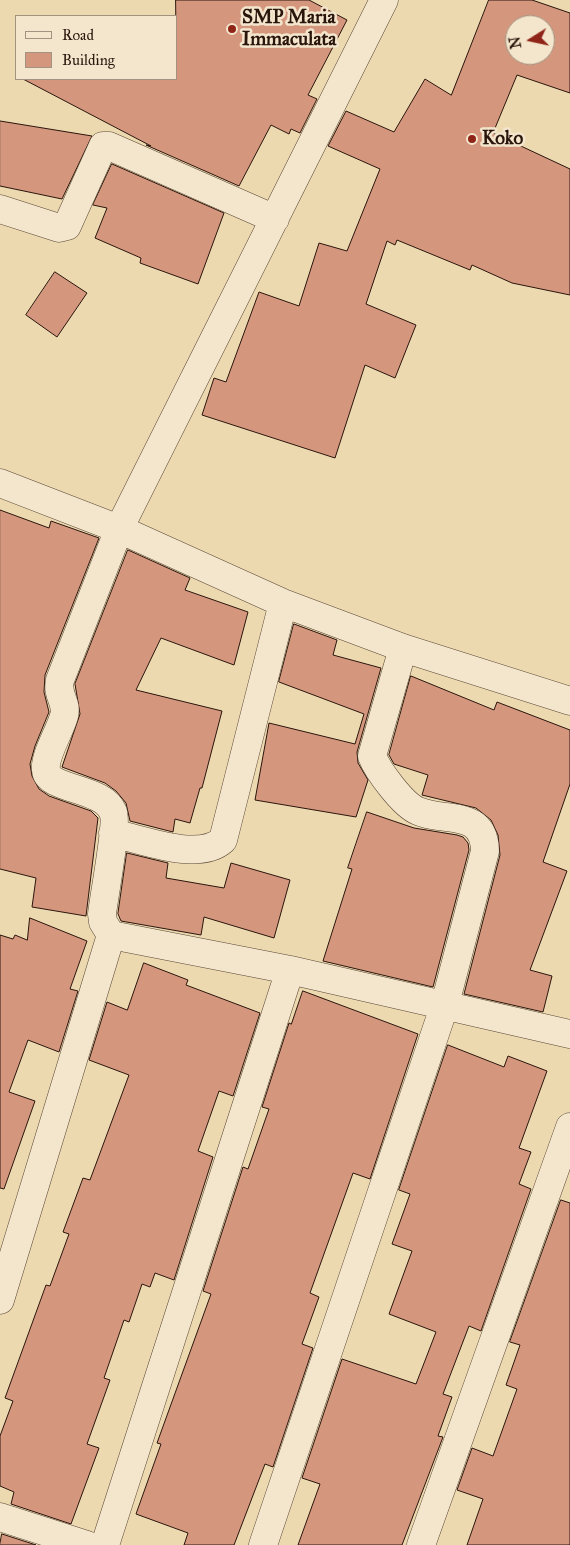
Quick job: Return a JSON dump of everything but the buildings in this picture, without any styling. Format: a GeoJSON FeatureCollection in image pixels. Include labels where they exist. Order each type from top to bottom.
{"type":"FeatureCollection","features":[{"type":"Feature","properties":{"kind":"street"},"geometry":{"type":"LineString","coordinates":[[384,0],[119,529],[60,680],[59,696],[64,702],[65,714],[47,760],[46,770],[52,780],[107,802],[114,814],[114,833],[102,914],[103,922],[111,935],[290,970],[570,1034]]}},
{"type":"Feature","properties":{"kind":"street"},"geometry":{"type":"LineString","coordinates":[[0,209],[59,228],[67,226],[103,146],[108,146],[275,219]]}},
{"type":"Feature","properties":{"kind":"street"},"geometry":{"type":"LineString","coordinates":[[0,483],[119,529],[283,603],[403,648],[570,701]]}},
{"type":"Feature","properties":{"kind":"street"},"geometry":{"type":"LineString","coordinates":[[114,833],[196,851],[210,848],[223,840],[283,603]]}},
{"type":"Feature","properties":{"kind":"street"},"geometry":{"type":"LineString","coordinates":[[263,1545],[445,1004],[485,851],[485,840],[480,829],[468,821],[420,812],[409,807],[375,764],[372,756],[403,648]]}},
{"type":"Feature","properties":{"kind":"street"},"geometry":{"type":"LineString","coordinates":[[0,1300],[111,935]]}},
{"type":"Feature","properties":{"kind":"street"},"geometry":{"type":"LineString","coordinates":[[105,1545],[290,970]]}},
{"type":"Feature","properties":{"kind":"street"},"geometry":{"type":"LineString","coordinates":[[421,1545],[570,1127]]}},
{"type":"Feature","properties":{"kind":"street"},"geometry":{"type":"LineString","coordinates":[[0,1517],[76,1543]]}},
{"type":"Feature","properties":{"kind":"place","name":"SMP Maria Immaculata"},"geometry":{"type":"Point","coordinates":[232,29]}},
{"type":"Feature","properties":{"kind":"place","name":"Koko"},"geometry":{"type":"Point","coordinates":[472,139]}}]}
